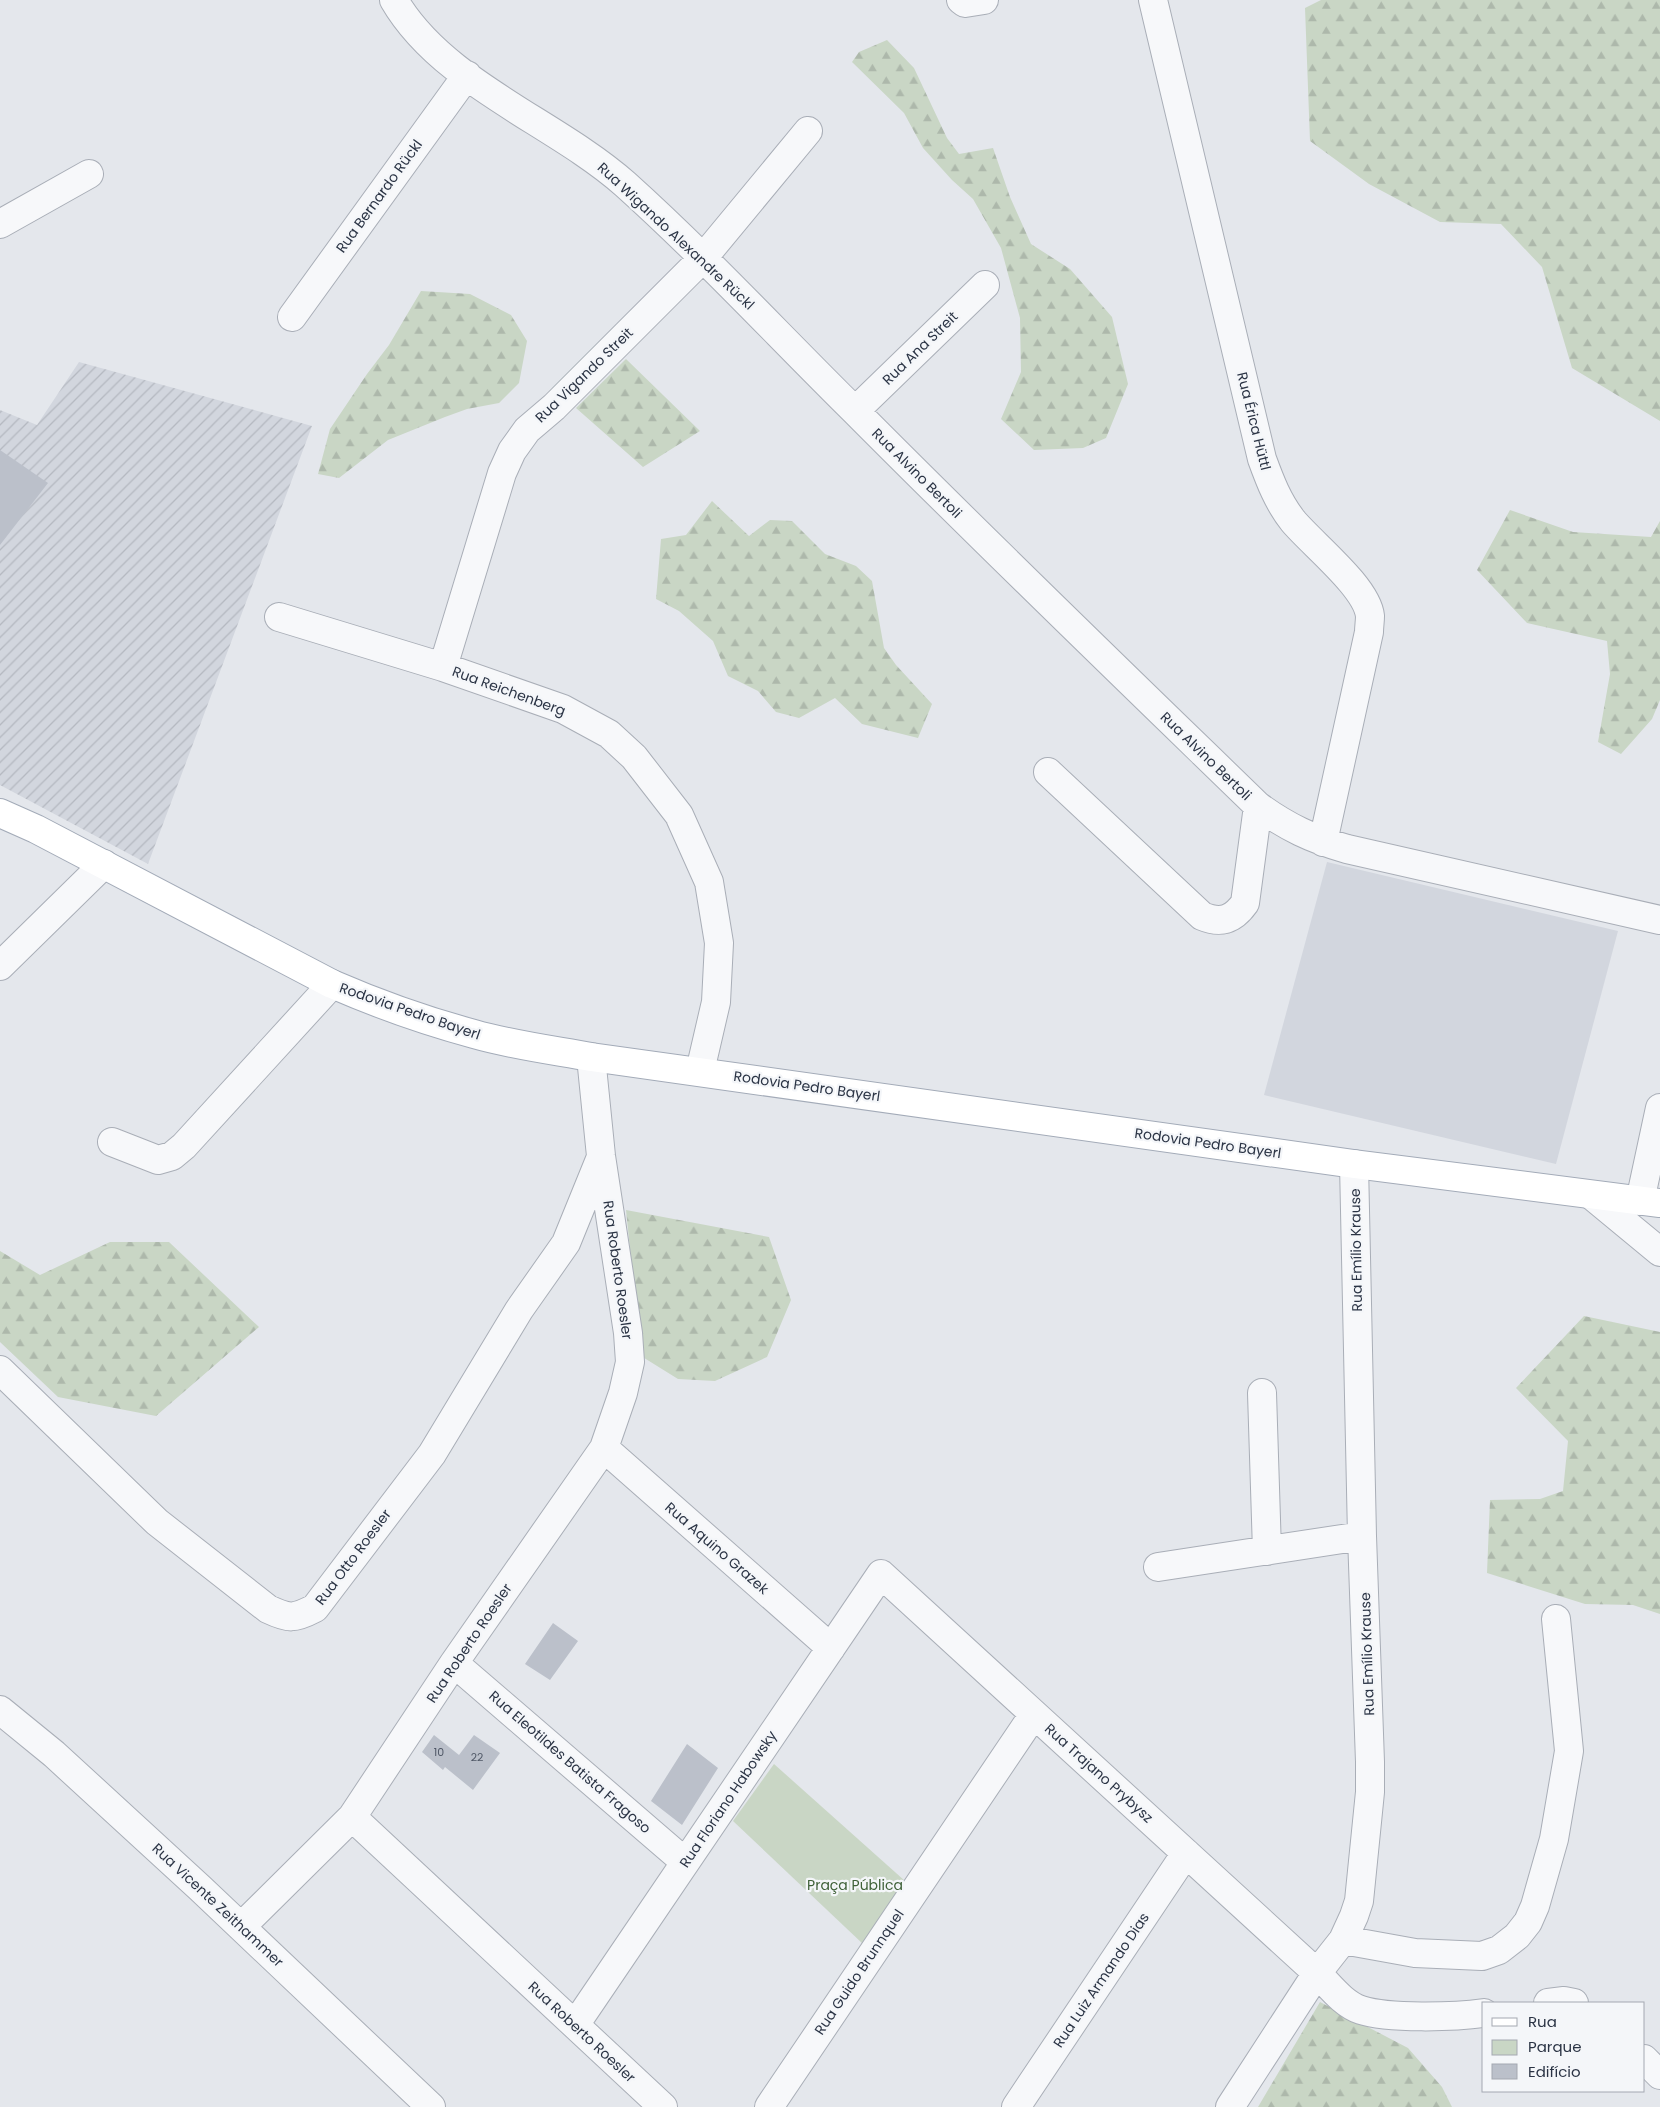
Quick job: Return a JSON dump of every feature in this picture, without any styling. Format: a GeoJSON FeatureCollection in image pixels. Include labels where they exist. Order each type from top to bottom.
{"type":"FeatureCollection","features":[{"type":"Feature","properties":{"kind":"main road","name":"Rodovia Pedro Bayerl"},"geometry":{"type":"LineString","coordinates":[[0,813],[104,864],[332,984],[364,998],[473,1034],[506,1042],[591,1056],[1354,1164],[1650,1202]]}},
{"type":"Feature","properties":{"kind":"street","name":"Rua Wigando Alexandre Rückl"},"geometry":{"type":"LineString","coordinates":[[394,0],[417,31],[439,54],[467,75],[589,155],[623,183],[703,258],[855,412]]}},
{"type":"Feature","properties":{"kind":"street"},"geometry":{"type":"LineString","coordinates":[[961,0],[965,3],[984,0]]}},
{"type":"Feature","properties":{"kind":"street","name":"Rua Érica Hüttl"},"geometry":{"type":"LineString","coordinates":[[1154,0],[1262,459],[1276,497],[1293,521],[1352,584],[1363,598],[1370,615],[1369,632],[1323,842]]}},
{"type":"Feature","properties":{"kind":"street","name":"Rua Bernardo Rückl"},"geometry":{"type":"LineString","coordinates":[[292,317],[467,75]]}},
{"type":"Feature","properties":{"kind":"street","name":"Rua Vigando Streit"},"geometry":{"type":"LineString","coordinates":[[443,667],[502,473],[512,452],[527,430],[554,407],[703,258],[808,131]]}},
{"type":"Feature","properties":{"kind":"street"},"geometry":{"type":"LineString","coordinates":[[0,224],[88,174]]}},
{"type":"Feature","properties":{"kind":"street","name":"Rua Ana Streit"},"geometry":{"type":"LineString","coordinates":[[855,412],[985,285]]}},
{"type":"Feature","properties":{"kind":"street","name":"Rua Alvino Bertoli"},"geometry":{"type":"LineString","coordinates":[[855,412],[1258,806],[1299,833],[1346,850],[1660,920]]}},
{"type":"Feature","properties":{"kind":"street","name":"Rua Reichenberg"},"geometry":{"type":"LineString","coordinates":[[279,617],[443,667],[563,709],[609,734],[634,756],[679,815],[709,882],[718,943],[716,1002],[700,1071]]}},
{"type":"Feature","properties":{"kind":"street"},"geometry":{"type":"LineString","coordinates":[[1048,772],[1202,916],[1214,921],[1226,919],[1238,912],[1245,903],[1258,806]]}},
{"type":"Feature","properties":{"kind":"street"},"geometry":{"type":"LineString","coordinates":[[0,966],[104,864]]}},
{"type":"Feature","properties":{"kind":"street"},"geometry":{"type":"LineString","coordinates":[[112,1142],[158,1160],[172,1156],[184,1146],[332,984]]}},
{"type":"Feature","properties":{"kind":"street","name":"Rua Roberto Roesler"},"geometry":{"type":"LineString","coordinates":[[591,1056],[601,1156],[628,1333],[630,1362],[623,1393],[604,1448],[454,1663],[352,1817],[663,2107]]}},
{"type":"Feature","properties":{"kind":"street"},"geometry":{"type":"LineString","coordinates":[[1650,1202],[1660,1108]]}},
{"type":"Feature","properties":{"kind":"street","name":"Rua Otto Roesler"},"geometry":{"type":"LineString","coordinates":[[0,1370],[157,1522],[268,1609],[286,1617],[300,1616],[315,1608],[432,1454],[520,1310],[566,1243],[601,1156]]}},
{"type":"Feature","properties":{"kind":"street","name":"Rua Emílio Krause"},"geometry":{"type":"LineString","coordinates":[[1230,2107],[1317,1973],[1343,1940],[1359,1902],[1370,1792],[1370,1734],[1362,1536],[1354,1164]]}},
{"type":"Feature","properties":{"kind":"street"},"geometry":{"type":"LineString","coordinates":[[1591,1195],[1660,1252]]}},
{"type":"Feature","properties":{"kind":"street"},"geometry":{"type":"LineString","coordinates":[[1262,1393],[1267,1551]]}},
{"type":"Feature","properties":{"kind":"street","name":"Rua Aquino Grazek"},"geometry":{"type":"LineString","coordinates":[[604,1448],[831,1648]]}},
{"type":"Feature","properties":{"kind":"street"},"geometry":{"type":"LineString","coordinates":[[1158,1567],[1362,1536]]}},
{"type":"Feature","properties":{"kind":"street","name":"Rua Floriano Habowsky"},"geometry":{"type":"LineString","coordinates":[[575,2025],[881,1574]]}},
{"type":"Feature","properties":{"kind":"street","name":"Rua Trajano Prybysz"},"geometry":{"type":"LineString","coordinates":[[881,1574],[1342,1998],[1361,2010],[1387,2014],[1463,2016],[1482,2012]]}},
{"type":"Feature","properties":{"kind":"street"},"geometry":{"type":"LineString","coordinates":[[1343,1940],[1415,1952],[1482,1956],[1499,1950],[1517,1936],[1528,1922],[1535,1906],[1554,1839],[1569,1751],[1556,1619]]}},
{"type":"Feature","properties":{"kind":"street","name":"Rua Eleotildes Batista Fragoso"},"geometry":{"type":"LineString","coordinates":[[454,1663],[685,1862]]}},
{"type":"Feature","properties":{"kind":"street","name":"Rua Vicente Zeithammer"},"geometry":{"type":"LineString","coordinates":[[0,1710],[54,1754],[241,1927],[431,2107]]}},
{"type":"Feature","properties":{"kind":"street","name":"Rua Guido Brunnquel"},"geometry":{"type":"LineString","coordinates":[[768,2107],[1034,1714]]}},
{"type":"Feature","properties":{"kind":"street"},"geometry":{"type":"LineString","coordinates":[[241,1927],[352,1817]]}},
{"type":"Feature","properties":{"kind":"street","name":"Rua Luiz Armando Dias"},"geometry":{"type":"LineString","coordinates":[[1016,2107],[1186,1853]]}},
{"type":"Feature","properties":{"kind":"street"},"geometry":{"type":"LineString","coordinates":[[1556,2002],[1569,2002]]}},
{"type":"Feature","properties":{"kind":"street"},"geometry":{"type":"LineString","coordinates":[[1645,2060],[1660,2075]]}},
{"type":"Feature","properties":{"kind":"shaded area"},"geometry":{"type":"Polygon","coordinates":[[[79,362],[312,426],[148,864],[0,785],[0,410],[37,425],[79,362]]]}},
{"type":"Feature","properties":{"kind":"shaded area"},"geometry":{"type":"Polygon","coordinates":[[[1327,862],[1618,931],[1556,1164],[1264,1095],[1327,862]]]}},
{"type":"Feature","properties":{"kind":"green space"},"geometry":{"type":"Polygon","coordinates":[[[1321,0],[1660,0],[1660,421],[1572,368],[1542,267],[1501,224],[1440,222],[1369,184],[1310,141],[1305,8],[1321,0]]]}},
{"type":"Feature","properties":{"kind":"green space"},"geometry":{"type":"Polygon","coordinates":[[[887,40],[914,68],[947,138],[959,154],[993,148],[1010,197],[1031,244],[1070,269],[1112,317],[1128,384],[1106,438],[1083,448],[1034,450],[1001,419],[1021,372],[1020,318],[1001,248],[973,199],[952,180],[923,148],[904,113],[852,62],[859,52],[887,40]]]}},
{"type":"Feature","properties":{"kind":"green space"},"geometry":{"type":"Polygon","coordinates":[[[421,291],[470,294],[511,315],[527,341],[519,383],[499,403],[467,409],[388,440],[339,478],[318,474],[330,429],[389,345],[421,291]]]}},
{"type":"Feature","properties":{"kind":"green space"},"geometry":{"type":"Polygon","coordinates":[[[626,359],[700,431],[643,467],[576,408],[626,359]]]}},
{"type":"Feature","properties":{"kind":"green space"},"geometry":{"type":"Polygon","coordinates":[[[712,501],[749,536],[770,520],[792,521],[825,554],[856,566],[872,581],[884,648],[896,665],[932,704],[918,738],[862,724],[835,698],[799,718],[776,712],[758,691],[728,676],[713,641],[679,611],[656,599],[661,539],[686,535],[712,501]]]}},
{"type":"Feature","properties":{"kind":"green space"},"geometry":{"type":"Polygon","coordinates":[[[1510,510],[1573,532],[1651,537],[1660,521],[1660,700],[1652,719],[1621,754],[1598,742],[1610,674],[1607,641],[1527,623],[1477,570],[1510,510]]]}},
{"type":"Feature","properties":{"kind":"green space"},"geometry":{"type":"Polygon","coordinates":[[[626,1210],[769,1237],[791,1300],[767,1357],[715,1381],[678,1379],[641,1356],[626,1210]]]}},
{"type":"Feature","properties":{"kind":"green space"},"geometry":{"type":"Polygon","coordinates":[[[110,1242],[169,1242],[259,1327],[156,1416],[58,1397],[0,1342],[0,1251],[40,1275],[110,1242]]]}},
{"type":"Feature","properties":{"kind":"green space"},"geometry":{"type":"Polygon","coordinates":[[[1584,1316],[1660,1332],[1660,1614],[1633,1605],[1585,1604],[1487,1573],[1490,1500],[1540,1499],[1563,1491],[1568,1441],[1516,1388],[1584,1316]]]}},
{"type":"Feature","properties":{"kind":"green space","name":"Praça Pública"},"geometry":{"type":"Polygon","coordinates":[[[774,1764],[905,1881],[863,1944],[733,1821],[774,1764]]]}},
{"type":"Feature","properties":{"kind":"green space"},"geometry":{"type":"Polygon","coordinates":[[[1320,2002],[1408,2048],[1442,2087],[1452,2107],[1258,2107],[1320,2002]]]}},
{"type":"Feature","properties":{"kind":"building"},"geometry":{"type":"Polygon","coordinates":[[[0,450],[48,483],[0,545],[0,450]]]}},
{"type":"Feature","properties":{"kind":"building"},"geometry":{"type":"Polygon","coordinates":[[[553,1623],[578,1641],[550,1680],[525,1664],[553,1623]]]}},
{"type":"Feature","properties":{"kind":"building"},"geometry":{"type":"Polygon","coordinates":[[[434,1735],[459,1755],[474,1735],[500,1753],[473,1790],[445,1767],[443,1770],[422,1752],[434,1735]]]}},
{"type":"Feature","properties":{"kind":"building"},"geometry":{"type":"Polygon","coordinates":[[[687,1744],[718,1768],[682,1825],[651,1801],[687,1744]]]}}]}
